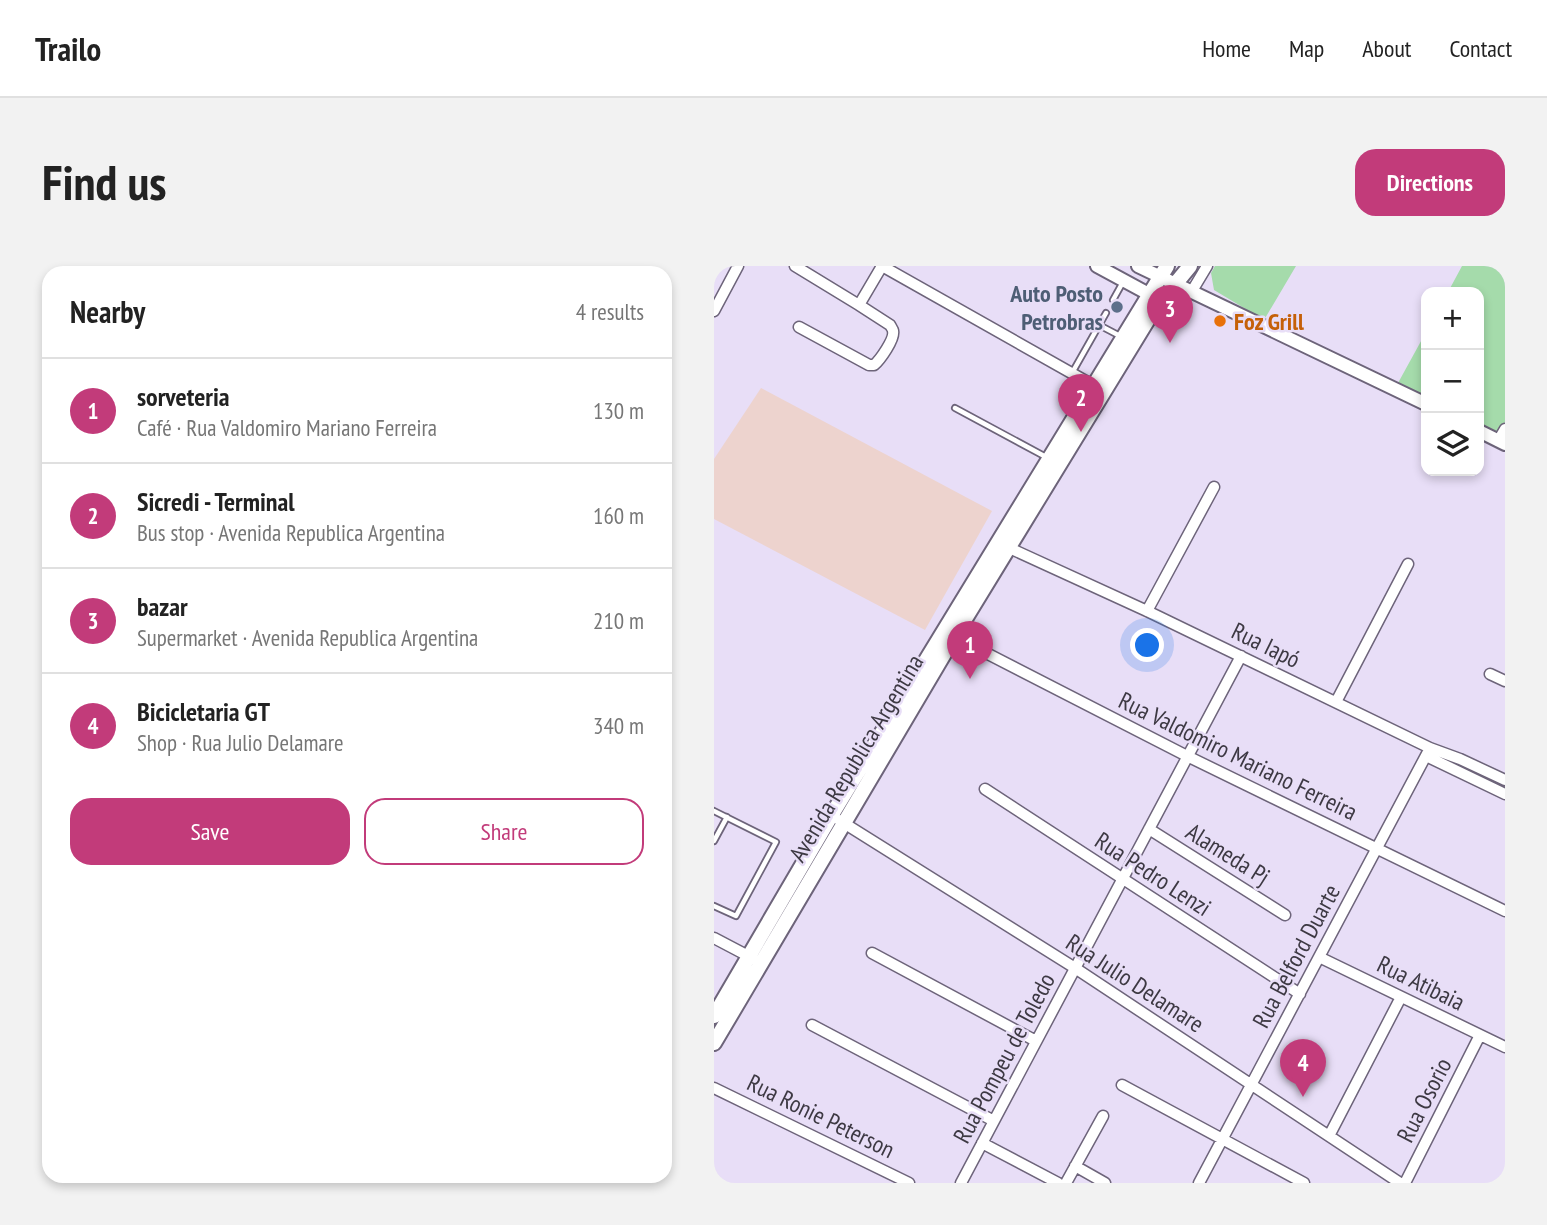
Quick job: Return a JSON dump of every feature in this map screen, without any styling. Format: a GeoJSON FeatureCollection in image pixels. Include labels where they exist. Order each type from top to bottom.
{"type":"FeatureCollection","features":[{"type":"Feature","properties":{"kind":"main road","name":"Avenida Republica Argentina"},"geometry":{"type":"LineString","coordinates":[[1003,545],[1050,459],[1099,389],[1123,338],[1154,297],[1176,285],[1190,266]]}},
{"type":"Feature","properties":{"kind":"main road","name":"Avenida Republica Argentina"},"geometry":{"type":"LineString","coordinates":[[714,1043],[755,960],[1154,297],[1163,272]]}},
{"type":"Feature","properties":{"kind":"main road","name":"Avenida Republica Argentina"},"geometry":{"type":"LineString","coordinates":[[714,1016],[755,960]]}},
{"type":"Feature","properties":{"kind":"street"},"geometry":{"type":"LineString","coordinates":[[714,311],[717,297],[738,266]]}},
{"type":"Feature","properties":{"kind":"street"},"geometry":{"type":"LineString","coordinates":[[795,266],[890,326],[893,337],[878,362],[869,365],[799,327]]}},
{"type":"Feature","properties":{"kind":"street"},"geometry":{"type":"LineString","coordinates":[[859,305],[882,266],[1099,389]]}},
{"type":"Feature","properties":{"kind":"street"},"geometry":{"type":"LineString","coordinates":[[1097,266],[1154,297]]}},
{"type":"Feature","properties":{"kind":"street"},"geometry":{"type":"LineString","coordinates":[[1138,266],[1163,272],[1176,285],[1421,402]]}},
{"type":"Feature","properties":{"kind":"street"},"geometry":{"type":"LineString","coordinates":[[1192,291],[1207,266]]}},
{"type":"Feature","properties":{"kind":"street"},"geometry":{"type":"LineString","coordinates":[[1484,432],[1503,438]]}},
{"type":"Feature","properties":{"kind":"street"},"geometry":{"type":"LineString","coordinates":[[1147,611],[1214,487]]}},
{"type":"Feature","properties":{"kind":"street","name":"Rua Iapó"},"geometry":{"type":"LineString","coordinates":[[1003,545],[1336,702],[1505,794]]}},
{"type":"Feature","properties":{"kind":"street"},"geometry":{"type":"LineString","coordinates":[[1336,702],[1408,564]]}},
{"type":"Feature","properties":{"kind":"street","name":"Rua Valdomiro Mariano Ferreira"},"geometry":{"type":"LineString","coordinates":[[949,634],[1188,756],[1505,911]]}},
{"type":"Feature","properties":{"kind":"street","name":"Rua Pompeu de Toledo"},"geometry":{"type":"LineString","coordinates":[[961,1183],[1241,656]]}},
{"type":"Feature","properties":{"kind":"street"},"geometry":{"type":"LineString","coordinates":[[1490,674],[1505,681]]}},
{"type":"Feature","properties":{"kind":"street","name":"Rua Iapó"},"geometry":{"type":"LineString","coordinates":[[1428,752],[1472,764],[1505,780]]}},
{"type":"Feature","properties":{"kind":"street","name":"Rua Belford Duarte"},"geometry":{"type":"LineString","coordinates":[[1199,1183],[1428,752]]}},
{"type":"Feature","properties":{"kind":"street","name":"Rua Pedro Lenzi"},"geometry":{"type":"LineString","coordinates":[[985,789],[1300,994]]}},
{"type":"Feature","properties":{"kind":"street","name":"Rua Julio Delamare"},"geometry":{"type":"LineString","coordinates":[[838,819],[1075,968],[1402,1183]]}},
{"type":"Feature","properties":{"kind":"street","name":"Alameda Pj"},"geometry":{"type":"LineString","coordinates":[[1149,829],[1285,915]]}},
{"type":"Feature","properties":{"kind":"street"},"geometry":{"type":"LineString","coordinates":[[714,938],[755,960]]}},
{"type":"Feature","properties":{"kind":"street"},"geometry":{"type":"LineString","coordinates":[[872,953],[1036,1041]]}},
{"type":"Feature","properties":{"kind":"street","name":"Rua Atibaia"},"geometry":{"type":"LineString","coordinates":[[1320,957],[1505,1047]]}},
{"type":"Feature","properties":{"kind":"street"},"geometry":{"type":"LineString","coordinates":[[1329,1136],[1401,997]]}},
{"type":"Feature","properties":{"kind":"street"},"geometry":{"type":"LineString","coordinates":[[812,1026],[994,1121]]}},
{"type":"Feature","properties":{"kind":"street","name":"Rua Osorio"},"geometry":{"type":"LineString","coordinates":[[1402,1183],[1480,1035]]}},
{"type":"Feature","properties":{"kind":"street"},"geometry":{"type":"LineString","coordinates":[[1122,1085],[1304,1183]]}},
{"type":"Feature","properties":{"kind":"street","name":"Rua Ronie Peterson"},"geometry":{"type":"LineString","coordinates":[[714,1087],[909,1183]]}},
{"type":"Feature","properties":{"kind":"street"},"geometry":{"type":"LineString","coordinates":[[1066,1183],[1103,1116]]}},
{"type":"Feature","properties":{"kind":"street"},"geometry":{"type":"LineString","coordinates":[[982,1143],[1058,1183]]}},
{"type":"Feature","properties":{"kind":"street"},"geometry":{"type":"LineString","coordinates":[[1075,1166],[1105,1183]]}},
{"type":"Feature","properties":{"kind":"lane"},"geometry":{"type":"LineString","coordinates":[[1113,300],[1124,281]]}},
{"type":"Feature","properties":{"kind":"lane"},"geometry":{"type":"LineString","coordinates":[[1071,374],[1106,313]]}},
{"type":"Feature","properties":{"kind":"lane"},"geometry":{"type":"LineString","coordinates":[[1099,325],[1123,338]]}},
{"type":"Feature","properties":{"kind":"lane"},"geometry":{"type":"LineString","coordinates":[[955,408],[1050,459]]}},
{"type":"Feature","properties":{"kind":"lane"},"geometry":{"type":"LineString","coordinates":[[714,811],[776,842],[736,916],[714,906]]}},
{"type":"Feature","properties":{"kind":"lane"},"geometry":{"type":"LineString","coordinates":[[714,841],[727,817]]}},
{"type":"Feature","properties":{"kind":"shaded area"},"geometry":{"type":"Polygon","coordinates":[[[761,388],[992,511],[925,630],[714,519],[714,459],[761,388]]]}},
{"type":"Feature","properties":{"kind":"green space"},"geometry":{"type":"Polygon","coordinates":[[[1215,266],[1296,266],[1264,320],[1214,290],[1211,273],[1215,266]]]}},
{"type":"Feature","properties":{"kind":"green space"},"geometry":{"type":"Polygon","coordinates":[[[1462,266],[1505,266],[1505,422],[1498,433],[1484,426],[1484,287],[1451,287],[1462,266]]]}},
{"type":"Feature","properties":{"kind":"green space"},"geometry":{"type":"Polygon","coordinates":[[[1421,341],[1421,394],[1398,383],[1421,341]]]}},
{"type":"Feature","properties":{"kind":"place","name":"Auto Posto Petrobras"},"geometry":{"type":"Point","coordinates":[1117,307]}},
{"type":"Feature","properties":{"kind":"place","name":"Foz Grill"},"geometry":{"type":"Point","coordinates":[1220,321]}},
{"type":"Feature","properties":{"kind":"place","name":"bazar"},"geometry":{"type":"Point","coordinates":[1170,343]}},
{"type":"Feature","properties":{"kind":"place","name":"Sicredi - Terminal"},"geometry":{"type":"Point","coordinates":[1081,432]}},
{"type":"Feature","properties":{"kind":"place","name":"sorveteria"},"geometry":{"type":"Point","coordinates":[970,679]}},
{"type":"Feature","properties":{"kind":"place","name":"Bicicletaria GT"},"geometry":{"type":"Point","coordinates":[1303,1097]}}]}
